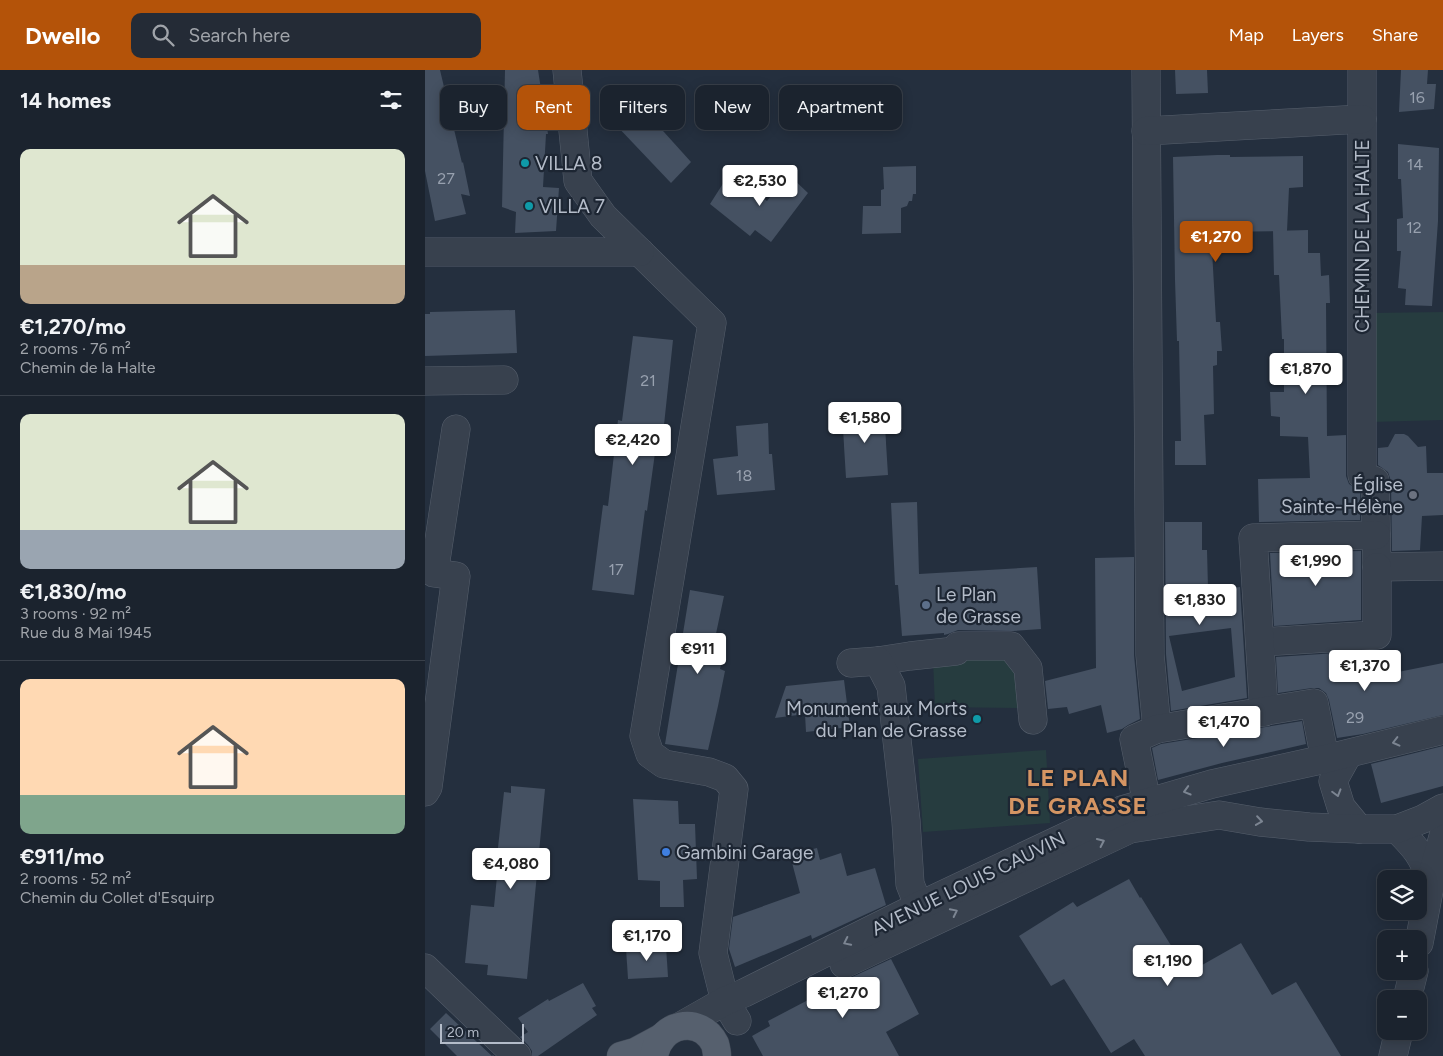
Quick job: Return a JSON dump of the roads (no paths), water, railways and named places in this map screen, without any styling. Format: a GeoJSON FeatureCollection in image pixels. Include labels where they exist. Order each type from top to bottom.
{"type":"FeatureCollection","features":[{"type":"Feature","properties":{"kind":"main road"},"geometry":{"type":"LineString","coordinates":[[621,1056],[665,1040],[691,1026],[709,1036],[716,1051]]}},
{"type":"Feature","properties":{"kind":"street"},"geometry":{"type":"LineString","coordinates":[[567,70],[578,181],[603,216],[712,324],[644,736],[651,754],[664,764],[709,772],[725,778],[734,789],[713,953],[731,1011]]}},
{"type":"Feature","properties":{"kind":"street"},"geometry":{"type":"LineString","coordinates":[[1145,70],[1150,656],[1157,728]]}},
{"type":"Feature","properties":{"kind":"street","name":"CHEMIN DE LA HALTE"},"geometry":{"type":"LineString","coordinates":[[1260,642],[1377,635],[1375,481],[1362,475],[1362,70]]}},
{"type":"Feature","properties":{"kind":"street"},"geometry":{"type":"LineString","coordinates":[[1146,131],[1362,119]]}},
{"type":"Feature","properties":{"kind":"street"},"geometry":{"type":"LineString","coordinates":[[425,252],[639,252]]}},
{"type":"Feature","properties":{"kind":"street"},"geometry":{"type":"LineString","coordinates":[[425,381],[504,380]]}},
{"type":"Feature","properties":{"kind":"street"},"geometry":{"type":"LineString","coordinates":[[425,792],[428,786],[456,576],[435,573],[456,429]]}},
{"type":"Feature","properties":{"kind":"street"},"geometry":{"type":"LineString","coordinates":[[1263,712],[1253,538],[1376,535]]}},
{"type":"Feature","properties":{"kind":"street"},"geometry":{"type":"LineString","coordinates":[[1377,567],[1443,566]]}},
{"type":"Feature","properties":{"kind":"street"},"geometry":{"type":"LineString","coordinates":[[923,916],[910,884],[906,821],[891,686],[865,662],[957,651],[959,646],[1011,646],[1028,668],[1033,720]]}},
{"type":"Feature","properties":{"kind":"street"},"geometry":{"type":"LineString","coordinates":[[1147,802],[1134,739],[1157,728],[1314,703],[1337,757],[1333,781],[1341,807],[1359,829]]}},
{"type":"Feature","properties":{"kind":"street","name":"AVENUE LOUIS CAUVIN"},"geometry":{"type":"LineString","coordinates":[[665,1040],[731,1011],[753,1008],[831,970],[923,916],[1122,810],[1212,784],[1337,757],[1443,730]]}},
{"type":"Feature","properties":{"kind":"street"},"geometry":{"type":"LineString","coordinates":[[1212,784],[1219,815]]}},
{"type":"Feature","properties":{"kind":"street","name":"AVENUE LOUIS CAUVIN"},"geometry":{"type":"LineString","coordinates":[[923,916],[1130,829],[1219,815],[1289,825],[1397,829],[1423,819],[1443,808]]}},
{"type":"Feature","properties":{"kind":"street"},"geometry":{"type":"LineString","coordinates":[[1397,829],[1415,848],[1431,880]]}},
{"type":"Feature","properties":{"kind":"street"},"geometry":{"type":"LineString","coordinates":[[1421,930],[1431,880],[1443,837]]}},
{"type":"Feature","properties":{"kind":"street"},"geometry":{"type":"LineString","coordinates":[[425,968],[517,1056]]}},
{"type":"Feature","properties":{"kind":"street","name":"AVENUE LOUIS CAUVIN"},"geometry":{"type":"LineString","coordinates":[[716,1051],[729,1028],[731,1011]]}},
{"type":"Feature","properties":{"kind":"street"},"geometry":{"type":"LineString","coordinates":[[1393,1056],[1397,1040]]}},
{"type":"Feature","properties":{"kind":"place","name":"VILLA 8"},"geometry":{"type":"Point","coordinates":[525,163]}},
{"type":"Feature","properties":{"kind":"place","name":"VILLA 7"},"geometry":{"type":"Point","coordinates":[529,206]}},
{"type":"Feature","properties":{"kind":"place","name":"Église Sainte-Hélène"},"geometry":{"type":"Point","coordinates":[1413,495]}},
{"type":"Feature","properties":{"kind":"place","name":"Le Plan de Grasse"},"geometry":{"type":"Point","coordinates":[926,605]}},
{"type":"Feature","properties":{"kind":"place","name":"Monument aux Morts du Plan de Grasse"},"geometry":{"type":"Point","coordinates":[977,719]}},
{"type":"Feature","properties":{"kind":"place","name":"Gambini Garage"},"geometry":{"type":"Point","coordinates":[666,852]}},
{"type":"Feature","properties":{"kind":"district","name":"LE PLAN DE GRASSE"},"geometry":{"type":"Point","coordinates":[1078,792]}}]}
